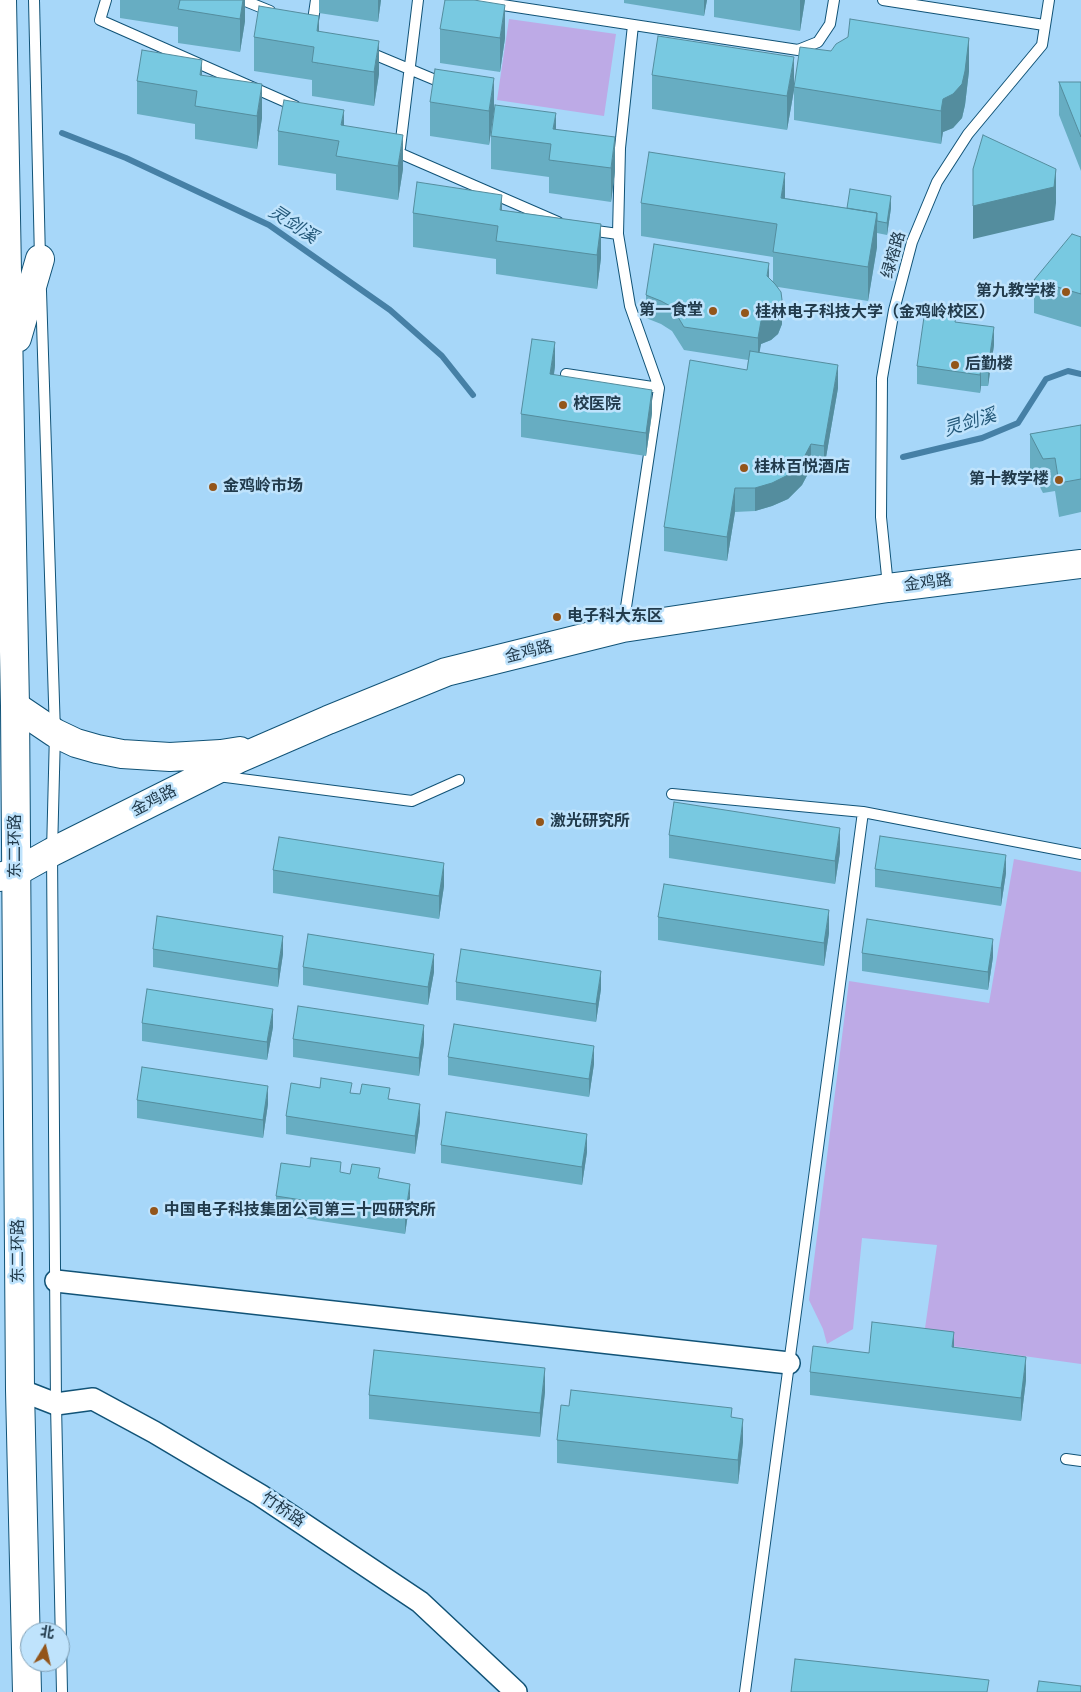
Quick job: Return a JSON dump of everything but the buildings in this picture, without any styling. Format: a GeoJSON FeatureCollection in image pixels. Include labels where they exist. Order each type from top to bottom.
{"type":"FeatureCollection","features":[{"type":"Feature","properties":{"kind":"main road","name":"东二环路"},"geometry":{"type":"LineString","coordinates":[[2,0],[15,706],[5,879],[27,1692]]}},
{"type":"Feature","properties":{"kind":"main road"},"geometry":{"type":"LineString","coordinates":[[9,365],[40,259]]}},
{"type":"Feature","properties":{"kind":"main road","name":"金鸡路"},"geometry":{"type":"LineString","coordinates":[[5,879],[52,852],[270,745],[446,672],[623,628],[888,588],[1081,564]]}},
{"type":"Feature","properties":{"kind":"main road"},"geometry":{"type":"LineString","coordinates":[[15,706],[54,733],[76,743],[97,749],[145,756],[221,754],[270,745]]}},
{"type":"Feature","properties":{"kind":"street"},"geometry":{"type":"LineString","coordinates":[[56,1281],[789,1363]]}},
{"type":"Feature","properties":{"kind":"street","name":"竹桥路"},"geometry":{"type":"LineString","coordinates":[[20,1390],[56,1404],[93,1399],[154,1432],[260,1495],[420,1602],[516,1692]]}},
{"type":"Feature","properties":{"kind":"lane"},"geometry":{"type":"LineString","coordinates":[[34,0],[54,733],[52,852],[56,1404],[62,1692]]}},
{"type":"Feature","properties":{"kind":"lane"},"geometry":{"type":"LineString","coordinates":[[106,0],[100,20],[300,109]]}},
{"type":"Feature","properties":{"kind":"lane"},"geometry":{"type":"LineString","coordinates":[[243,0],[277,14]]}},
{"type":"Feature","properties":{"kind":"lane"},"geometry":{"type":"LineString","coordinates":[[312,28],[316,0]]}},
{"type":"Feature","properties":{"kind":"lane"},"geometry":{"type":"LineString","coordinates":[[400,153],[418,0]]}},
{"type":"Feature","properties":{"kind":"lane"},"geometry":{"type":"LineString","coordinates":[[470,0],[798,50],[818,42],[830,24],[834,0]]}},
{"type":"Feature","properties":{"kind":"lane"},"geometry":{"type":"LineString","coordinates":[[883,0],[1044,25]]}},
{"type":"Feature","properties":{"kind":"lane","name":"绿榕路"},"geometry":{"type":"LineString","coordinates":[[888,588],[881,517],[882,378],[894,310],[912,242],[937,182],[968,134],[1042,45],[1049,0]]}},
{"type":"Feature","properties":{"kind":"lane"},"geometry":{"type":"LineString","coordinates":[[623,628],[659,388],[630,306],[618,234],[615,147],[634,25]]}},
{"type":"Feature","properties":{"kind":"lane"},"geometry":{"type":"LineString","coordinates":[[356,47],[454,88]]}},
{"type":"Feature","properties":{"kind":"lane"},"geometry":{"type":"LineString","coordinates":[[382,145],[576,228],[618,234]]}},
{"type":"Feature","properties":{"kind":"lane"},"geometry":{"type":"LineString","coordinates":[[566,374],[659,388]]}},
{"type":"Feature","properties":{"kind":"lane"},"geometry":{"type":"LineString","coordinates":[[207,775],[412,800],[459,780]]}},
{"type":"Feature","properties":{"kind":"lane"},"geometry":{"type":"LineString","coordinates":[[672,794],[863,812],[1081,854]]}},
{"type":"Feature","properties":{"kind":"lane"},"geometry":{"type":"LineString","coordinates":[[744,1692],[863,812]]}},
{"type":"Feature","properties":{"kind":"lane"},"geometry":{"type":"LineString","coordinates":[[1066,1459],[1081,1461]]}},
{"type":"Feature","properties":{"kind":"shaded area"},"geometry":{"type":"Polygon","coordinates":[[[509,19],[616,34],[604,116],[497,100],[509,19]]]}},
{"type":"Feature","properties":{"kind":"shaded area"},"geometry":{"type":"Polygon","coordinates":[[[1014,859],[1081,872],[1081,1364],[923,1342],[937,1245],[862,1238],[853,1329],[827,1344],[823,1329],[809,1300],[849,981],[989,1003],[1014,859]]]}},
{"type":"Feature","properties":{"kind":"waterway","name":"灵剑溪"},"geometry":{"type":"LineString","coordinates":[[62,133],[126,158],[269,225],[390,310],[442,356],[473,395]]}},
{"type":"Feature","properties":{"kind":"waterway","name":"灵剑溪"},"geometry":{"type":"LineString","coordinates":[[903,457],[982,438],[1018,423],[1046,379],[1068,371],[1081,374]]}},
{"type":"Feature","properties":{"kind":"place","name":"第九教学楼"},"geometry":{"type":"Point","coordinates":[1066,292]}},
{"type":"Feature","properties":{"kind":"place","name":"第一食堂"},"geometry":{"type":"Point","coordinates":[713,311]}},
{"type":"Feature","properties":{"kind":"place","name":"桂林电子科技大学（金鸡岭校区）"},"geometry":{"type":"Point","coordinates":[745,313]}},
{"type":"Feature","properties":{"kind":"place","name":"后勤楼"},"geometry":{"type":"Point","coordinates":[955,365]}},
{"type":"Feature","properties":{"kind":"place","name":"校医院"},"geometry":{"type":"Point","coordinates":[563,405]}},
{"type":"Feature","properties":{"kind":"place","name":"桂林百悦酒店"},"geometry":{"type":"Point","coordinates":[744,468]}},
{"type":"Feature","properties":{"kind":"place","name":"第十教学楼"},"geometry":{"type":"Point","coordinates":[1059,480]}},
{"type":"Feature","properties":{"kind":"place","name":"金鸡岭市场"},"geometry":{"type":"Point","coordinates":[213,487]}},
{"type":"Feature","properties":{"kind":"place","name":"电子科大东区"},"geometry":{"type":"Point","coordinates":[557,617]}},
{"type":"Feature","properties":{"kind":"place","name":"激光研究所"},"geometry":{"type":"Point","coordinates":[540,822]}},
{"type":"Feature","properties":{"kind":"place","name":"中国电子科技集团公司第三十四研究所"},"geometry":{"type":"Point","coordinates":[154,1211]}}]}
